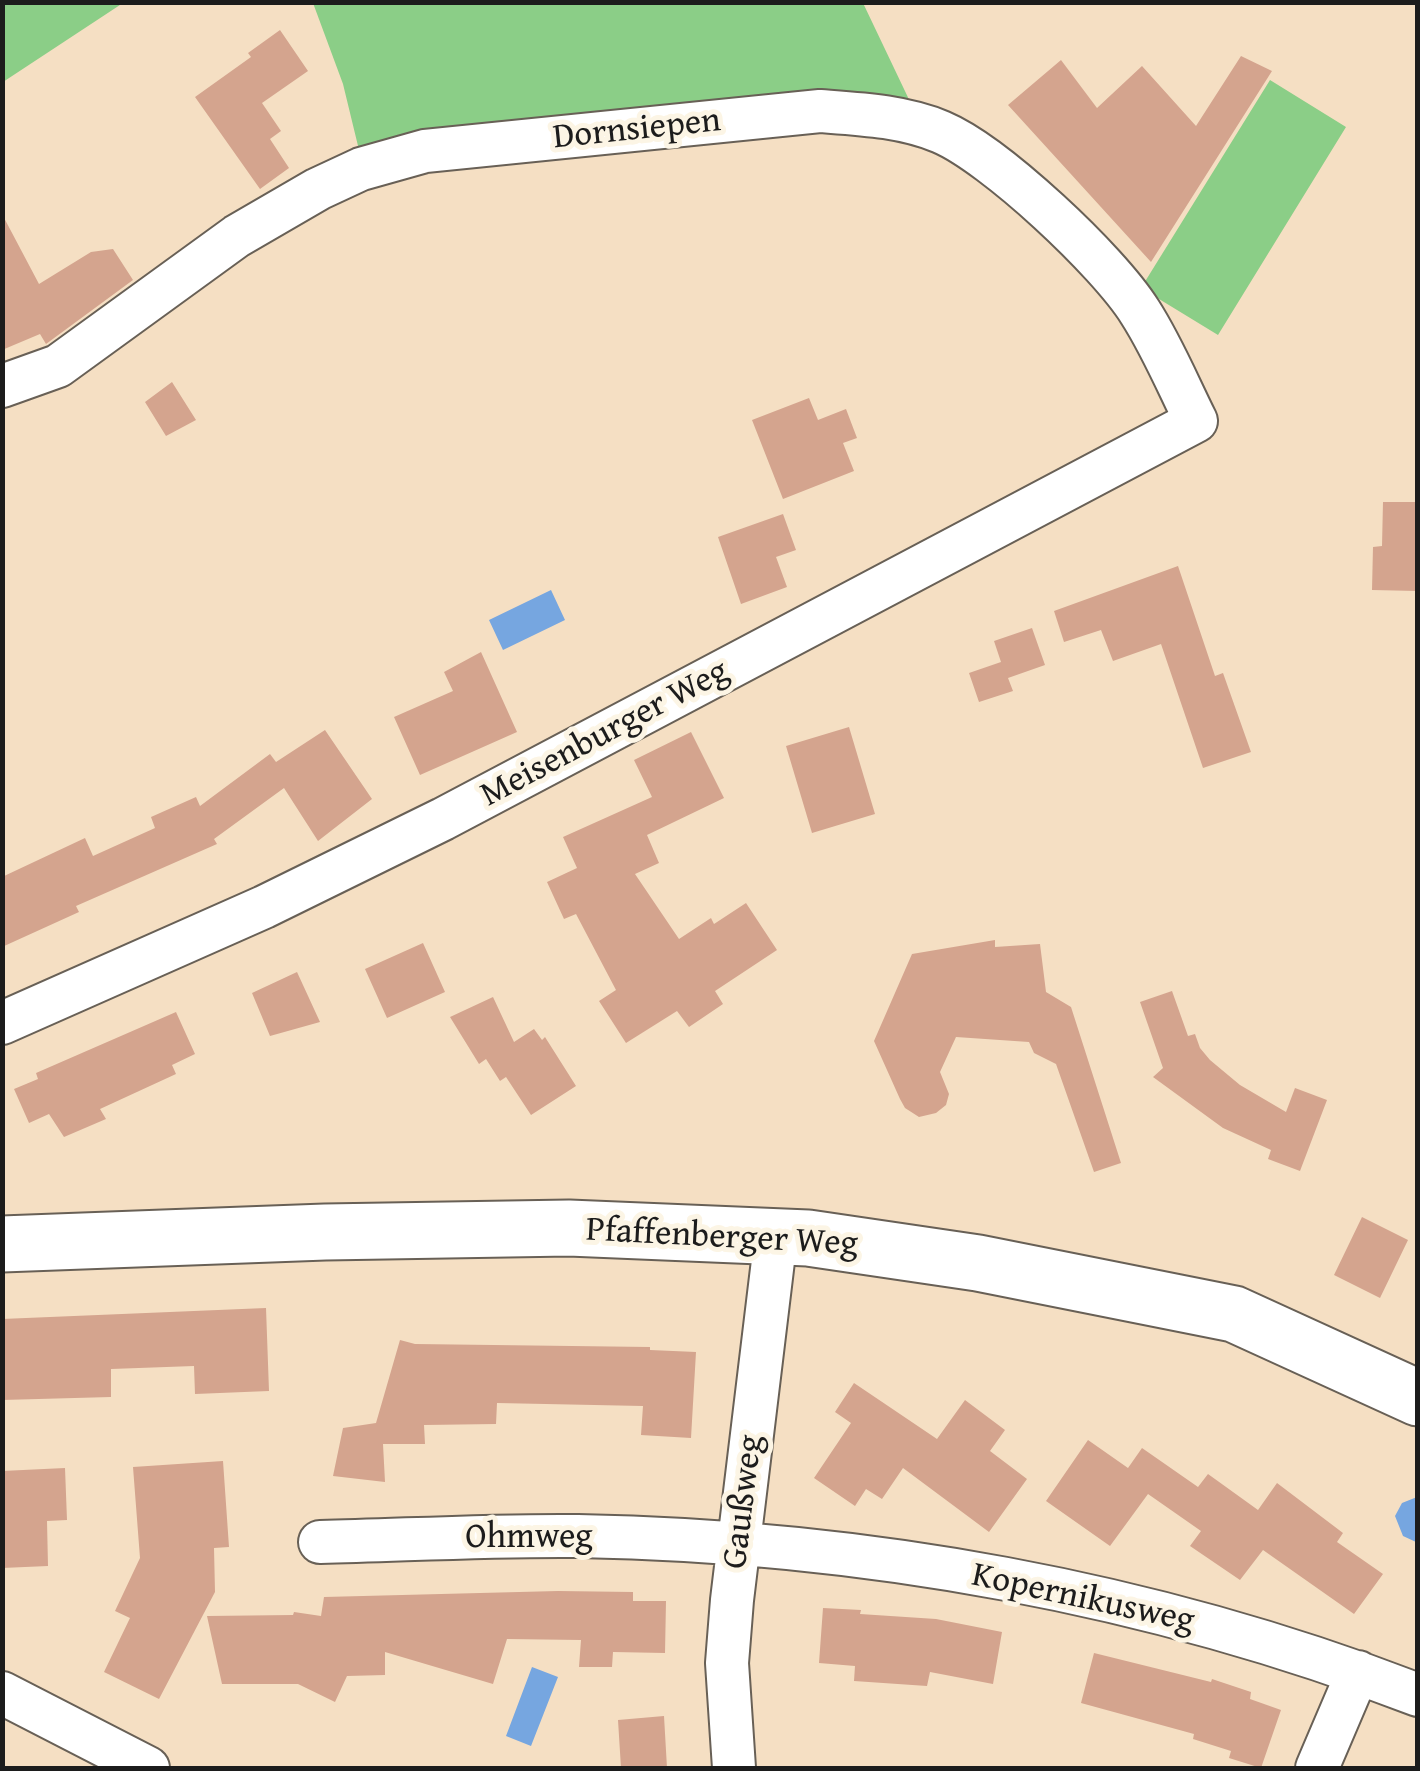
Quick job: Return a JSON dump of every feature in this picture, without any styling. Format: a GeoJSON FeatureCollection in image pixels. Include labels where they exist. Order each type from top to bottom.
{"type":"FeatureCollection","features":[{"type":"Feature","properties":{"kind":"main road","name":"Pfaffenberger Weg"},"geometry":{"type":"LineString","coordinates":[[2,1244],[569,1228],[776,1236],[875,1246],[1234,1314],[1418,1398]]}},
{"type":"Feature","properties":{"kind":"street","name":"Dornsiepen"},"geometry":{"type":"LineString","coordinates":[[2,386],[58,366],[238,236],[360,169],[425,151],[820,111],[879,116],[938,131],[962,143],[1011,180],[1096,258],[1140,310],[1196,422]]}},
{"type":"Feature","properties":{"kind":"street","name":"Meisenburger Weg"},"geometry":{"type":"LineString","coordinates":[[2,1023],[264,907],[443,820],[1196,422]]}},
{"type":"Feature","properties":{"kind":"street","name":"Gaußweg"},"geometry":{"type":"LineString","coordinates":[[734,1768],[727,1664],[776,1236]]}},
{"type":"Feature","properties":{"kind":"street","name":"Ohmweg"},"geometry":{"type":"LineString","coordinates":[[320,1542],[579,1536],[738,1545]]}},
{"type":"Feature","properties":{"kind":"street","name":"Kopernikusweg"},"geometry":{"type":"LineString","coordinates":[[738,1545],[984,1575],[1100,1598],[1274,1644],[1418,1694]]}},
{"type":"Feature","properties":{"kind":"street"},"geometry":{"type":"LineString","coordinates":[[1317,1768],[1358,1672]]}},
{"type":"Feature","properties":{"kind":"street"},"geometry":{"type":"LineString","coordinates":[[2,1693],[148,1768]]}},
{"type":"Feature","properties":{"kind":"green space"},"geometry":{"type":"Polygon","coordinates":[[[3,2],[123,2],[123,3],[3,82],[3,2]]]}},
{"type":"Feature","properties":{"kind":"green space"},"geometry":{"type":"Polygon","coordinates":[[[313,3],[863,3],[914,110],[359,150],[343,84],[313,3]]]}},
{"type":"Feature","properties":{"kind":"green space"},"geometry":{"type":"Polygon","coordinates":[[[1270,80],[1346,127],[1218,335],[1141,288],[1270,80]]]}},
{"type":"Feature","properties":{"kind":"water"},"geometry":{"type":"Polygon","coordinates":[[[551,590],[565,620],[503,650],[489,620],[551,590]]]}},
{"type":"Feature","properties":{"kind":"water"},"geometry":{"type":"Polygon","coordinates":[[[1417,1497],[1416,1542],[1403,1536],[1395,1516],[1402,1503],[1417,1497]]]}},
{"type":"Feature","properties":{"kind":"water"},"geometry":{"type":"Polygon","coordinates":[[[532,1667],[558,1677],[531,1746],[506,1736],[532,1667]]]}},
{"type":"Feature","properties":{"kind":"building"},"geometry":{"type":"Polygon","coordinates":[[[280,30],[308,71],[262,103],[281,131],[270,139],[289,168],[260,189],[195,97],[251,57],[248,53],[280,30]]]}},
{"type":"Feature","properties":{"kind":"building"},"geometry":{"type":"Polygon","coordinates":[[[1241,56],[1272,71],[1151,262],[1008,105],[1061,60],[1097,108],[1142,66],[1196,126],[1241,56]]]}},
{"type":"Feature","properties":{"kind":"building"},"geometry":{"type":"Polygon","coordinates":[[[2,214],[39,284],[91,252],[113,249],[133,280],[46,344],[40,334],[2,350],[2,214]]]}},
{"type":"Feature","properties":{"kind":"building"},"geometry":{"type":"Polygon","coordinates":[[[172,382],[196,420],[166,436],[145,402],[172,382]]]}},
{"type":"Feature","properties":{"kind":"building"},"geometry":{"type":"Polygon","coordinates":[[[809,398],[818,420],[846,409],[857,438],[843,443],[854,471],[783,499],[752,420],[809,398]]]}},
{"type":"Feature","properties":{"kind":"building"},"geometry":{"type":"Polygon","coordinates":[[[1383,502],[1418,502],[1418,591],[1372,590],[1373,547],[1382,546],[1383,502]]]}},
{"type":"Feature","properties":{"kind":"building"},"geometry":{"type":"Polygon","coordinates":[[[783,514],[796,550],[776,557],[787,587],[741,604],[718,537],[783,514]]]}},
{"type":"Feature","properties":{"kind":"building"},"geometry":{"type":"Polygon","coordinates":[[[1178,566],[1215,676],[1223,673],[1251,752],[1203,768],[1161,644],[1113,661],[1101,630],[1064,642],[1054,611],[1178,566]]]}},
{"type":"Feature","properties":{"kind":"building"},"geometry":{"type":"Polygon","coordinates":[[[1032,628],[1045,665],[1008,678],[1013,691],[979,702],[969,673],[1001,662],[994,641],[1032,628]]]}},
{"type":"Feature","properties":{"kind":"building"},"geometry":{"type":"Polygon","coordinates":[[[481,652],[517,732],[420,775],[394,717],[453,691],[444,672],[481,652]]]}},
{"type":"Feature","properties":{"kind":"building"},"geometry":{"type":"Polygon","coordinates":[[[849,727],[875,814],[812,833],[786,746],[849,727]]]}},
{"type":"Feature","properties":{"kind":"building"},"geometry":{"type":"Polygon","coordinates":[[[325,730],[372,799],[318,841],[284,788],[214,839],[217,844],[76,906],[79,912],[2,947],[2,877],[85,838],[93,856],[155,828],[151,817],[196,797],[200,806],[270,754],[276,762],[325,730]]]}},
{"type":"Feature","properties":{"kind":"building"},"geometry":{"type":"Polygon","coordinates":[[[691,732],[724,798],[647,835],[659,863],[635,874],[679,939],[711,918],[714,924],[746,903],[777,950],[715,991],[723,1004],[689,1027],[677,1011],[626,1043],[599,1001],[616,990],[576,914],[564,919],[547,882],[577,868],[563,837],[652,797],[634,760],[691,732]]]}},
{"type":"Feature","properties":{"kind":"building"},"geometry":{"type":"Polygon","coordinates":[[[995,940],[995,947],[1040,944],[1046,992],[1071,1007],[1121,1163],[1094,1172],[1056,1064],[1034,1053],[1029,1042],[956,1037],[940,1072],[949,1094],[946,1105],[936,1113],[919,1117],[905,1108],[874,1041],[912,954],[995,940]]]}},
{"type":"Feature","properties":{"kind":"building"},"geometry":{"type":"Polygon","coordinates":[[[423,943],[445,992],[387,1018],[365,969],[423,943]]]}},
{"type":"Feature","properties":{"kind":"building"},"geometry":{"type":"Polygon","coordinates":[[[297,972],[320,1022],[270,1036],[252,993],[297,972]]]}},
{"type":"Feature","properties":{"kind":"building"},"geometry":{"type":"Polygon","coordinates":[[[1172,991],[1188,1036],[1195,1034],[1210,1060],[1240,1085],[1286,1112],[1295,1088],[1327,1100],[1300,1171],[1268,1159],[1271,1150],[1223,1128],[1153,1077],[1163,1068],[1140,1002],[1172,991]]]}},
{"type":"Feature","properties":{"kind":"building"},"geometry":{"type":"Polygon","coordinates":[[[493,997],[514,1042],[534,1029],[542,1040],[545,1037],[576,1086],[531,1115],[506,1077],[500,1081],[486,1059],[479,1064],[450,1017],[493,997]]]}},
{"type":"Feature","properties":{"kind":"building"},"geometry":{"type":"Polygon","coordinates":[[[176,1012],[195,1054],[172,1065],[176,1074],[100,1109],[106,1119],[64,1137],[49,1114],[29,1123],[14,1089],[38,1079],[36,1073],[176,1012]]]}},
{"type":"Feature","properties":{"kind":"building"},"geometry":{"type":"Polygon","coordinates":[[[1362,1217],[1408,1240],[1380,1298],[1334,1275],[1362,1217]]]}},
{"type":"Feature","properties":{"kind":"building"},"geometry":{"type":"Polygon","coordinates":[[[266,1308],[269,1391],[195,1394],[194,1366],[111,1369],[111,1397],[2,1400],[2,1319],[266,1308]]]}},
{"type":"Feature","properties":{"kind":"building"},"geometry":{"type":"Polygon","coordinates":[[[400,1340],[415,1344],[650,1347],[696,1352],[691,1438],[641,1435],[643,1406],[497,1403],[496,1424],[424,1425],[425,1444],[383,1444],[385,1482],[333,1476],[343,1428],[376,1423],[400,1340]]]}},
{"type":"Feature","properties":{"kind":"building"},"geometry":{"type":"Polygon","coordinates":[[[854,1383],[937,1439],[965,1400],[1005,1430],[990,1451],[1027,1479],[989,1532],[903,1468],[882,1499],[866,1489],[855,1506],[814,1478],[851,1423],[835,1412],[854,1383]]]}},
{"type":"Feature","properties":{"kind":"building"},"geometry":{"type":"Polygon","coordinates":[[[1088,1440],[1128,1468],[1142,1448],[1198,1487],[1208,1474],[1258,1510],[1277,1483],[1343,1533],[1337,1542],[1383,1574],[1354,1614],[1263,1550],[1240,1580],[1190,1546],[1201,1531],[1148,1494],[1110,1546],[1046,1501],[1088,1440]]]}},
{"type":"Feature","properties":{"kind":"building"},"geometry":{"type":"Polygon","coordinates":[[[223,1461],[229,1547],[214,1548],[215,1592],[159,1699],[104,1672],[130,1618],[115,1611],[140,1558],[133,1467],[223,1461]]]}},
{"type":"Feature","properties":{"kind":"building"},"geometry":{"type":"Polygon","coordinates":[[[65,1468],[67,1520],[47,1521],[48,1566],[2,1568],[2,1471],[65,1468]]]}},
{"type":"Feature","properties":{"kind":"building"},"geometry":{"type":"Polygon","coordinates":[[[633,1592],[633,1601],[666,1601],[665,1653],[613,1652],[612,1667],[579,1667],[581,1640],[507,1639],[493,1684],[385,1652],[385,1675],[347,1676],[335,1702],[298,1684],[222,1684],[207,1616],[294,1612],[321,1616],[324,1597],[633,1592]]]}},
{"type":"Feature","properties":{"kind":"building"},"geometry":{"type":"Polygon","coordinates":[[[823,1608],[936,1619],[1002,1632],[993,1684],[930,1672],[927,1686],[854,1681],[855,1666],[819,1663],[823,1608]]]}},
{"type":"Feature","properties":{"kind":"building"},"geometry":{"type":"Polygon","coordinates":[[[1094,1653],[1211,1682],[1212,1679],[1251,1692],[1250,1699],[1281,1710],[1261,1768],[1229,1758],[1231,1751],[1193,1739],[1194,1734],[1081,1703],[1094,1653]]]}},
{"type":"Feature","properties":{"kind":"building"},"geometry":{"type":"Polygon","coordinates":[[[664,1716],[667,1768],[621,1768],[618,1720],[664,1716]]]}}]}
